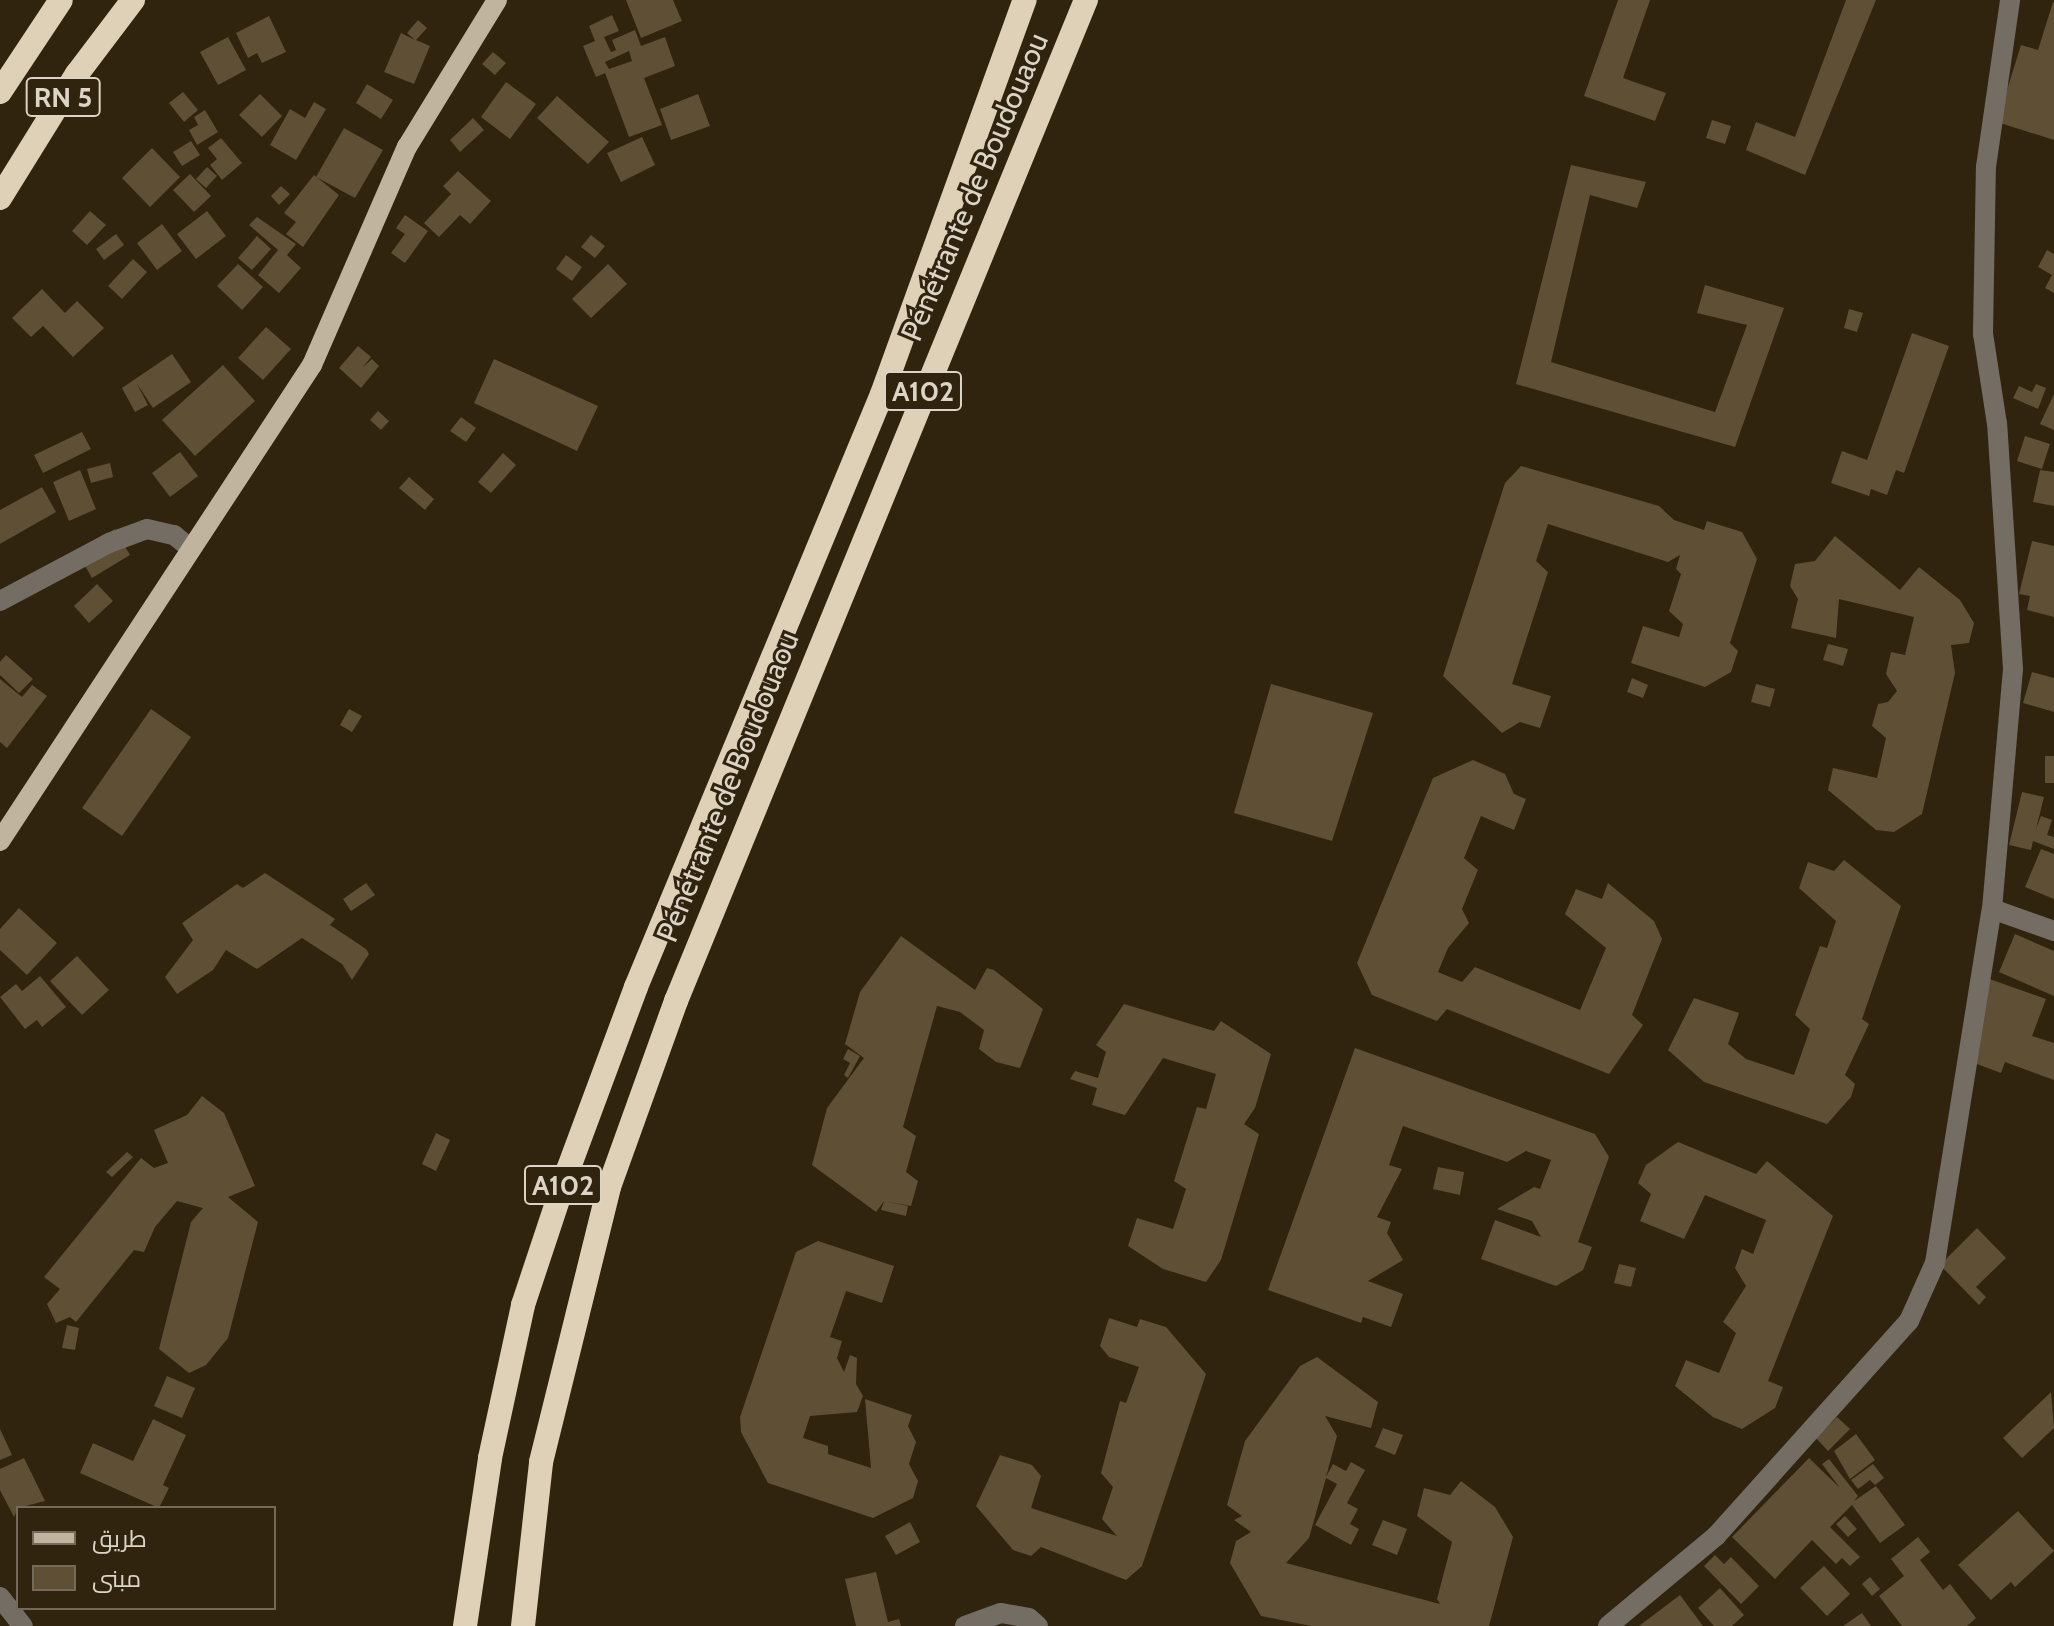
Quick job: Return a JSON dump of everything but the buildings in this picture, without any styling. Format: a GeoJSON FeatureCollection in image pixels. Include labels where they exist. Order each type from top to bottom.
{"type":"FeatureCollection","features":[{"type":"Feature","properties":{"kind":"highway","name":"RN 5"},"geometry":{"type":"LineString","coordinates":[[0,92],[29,42],[61,0]]}},
{"type":"Feature","properties":{"kind":"highway","name":"RN 5"},"geometry":{"type":"LineString","coordinates":[[0,198],[77,74],[133,0]]}},
{"type":"Feature","properties":{"kind":"highway","name":"Pénétrante de Boudouaou"},"geometry":{"type":"LineString","coordinates":[[523,1626],[541,1462],[609,1187],[676,1001],[1086,0]]}},
{"type":"Feature","properties":{"kind":"highway","name":"Pénétrante de Boudouaou"},"geometry":{"type":"LineString","coordinates":[[465,1624],[490,1458],[523,1305],[636,987],[730,769],[882,394],[1025,1]]}},
{"type":"Feature","properties":{"kind":"highway"},"geometry":{"type":"LineString","coordinates":[[0,76],[29,42]]}},
{"type":"Feature","properties":{"kind":"main road"},"geometry":{"type":"LineString","coordinates":[[0,841],[312,365],[407,147],[497,0]]}},
{"type":"Feature","properties":{"kind":"street"},"geometry":{"type":"LineString","coordinates":[[1608,1626],[1716,1536],[1909,1321],[1935,1263],[1992,909],[2013,669],[1997,424],[1983,334],[1986,167],[2010,0]]}},
{"type":"Feature","properties":{"kind":"street"},"geometry":{"type":"LineString","coordinates":[[0,601],[109,543],[147,529],[174,535],[190,548]]}},
{"type":"Feature","properties":{"kind":"street"},"geometry":{"type":"LineString","coordinates":[[1992,909],[2054,931]]}},
{"type":"Feature","properties":{"kind":"street"},"geometry":{"type":"LineString","coordinates":[[0,1597],[23,1626]]}},
{"type":"Feature","properties":{"kind":"street"},"geometry":{"type":"LineString","coordinates":[[965,1626],[1001,1613],[1029,1618],[1038,1626]]}}]}
